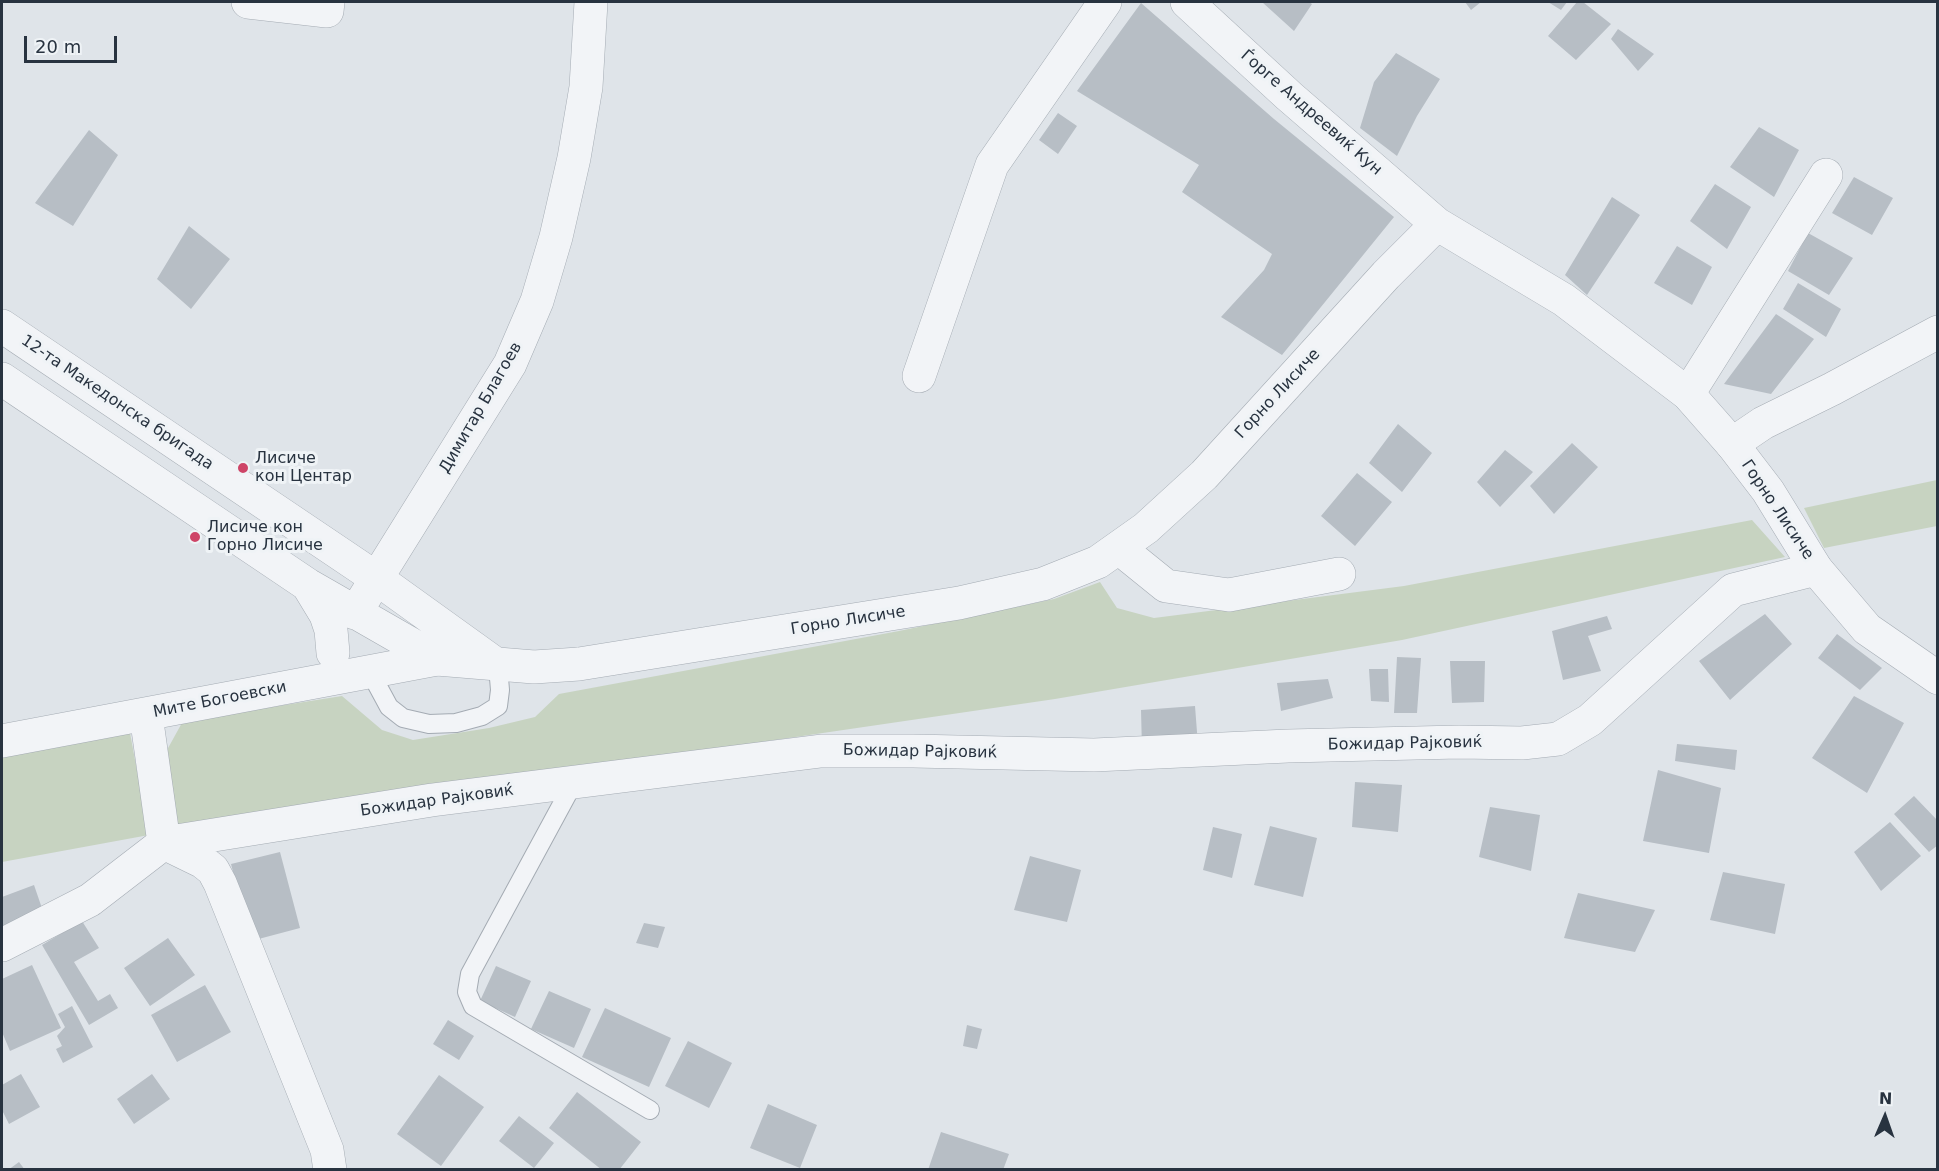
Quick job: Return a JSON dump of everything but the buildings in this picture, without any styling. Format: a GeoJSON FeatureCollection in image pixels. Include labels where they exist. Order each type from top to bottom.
{"type":"FeatureCollection","features":[{"type":"Feature","properties":{"kind":"street"},"geometry":{"type":"LineString","coordinates":[[248,2],[327,11],[328,2]]}},
{"type":"Feature","properties":{"kind":"street","name":"Димитар Благоев"},"geometry":{"type":"LineString","coordinates":[[316,681],[376,578],[510,364],[537,301],[556,237],[574,158],[584,99],[591,2]]}},
{"type":"Feature","properties":{"kind":"street"},"geometry":{"type":"LineString","coordinates":[[919,376],[992,165],[1105,2]]}},
{"type":"Feature","properties":{"kind":"street","name":"Ѓорге Андреевиќ Кун"},"geometry":{"type":"LineString","coordinates":[[1187,2],[1289,96],[1437,224]]}},
{"type":"Feature","properties":{"kind":"street"},"geometry":{"type":"LineString","coordinates":[[1688,394],[1826,175]]}},
{"type":"Feature","properties":{"kind":"street","name":"Горно Лисиче"},"geometry":{"type":"LineString","coordinates":[[437,659],[498,666],[534,667],[579,664],[959,603],[1043,584],[1098,562],[1146,528],[1204,475],[1386,275],[1437,224],[1564,300],[1688,394],[1732,444],[1768,491],[1816,569],[1867,629],[1938,678]]}},
{"type":"Feature","properties":{"kind":"street","name":"12-та Македонска бригада"},"geometry":{"type":"LineString","coordinates":[[2,326],[376,578],[498,666]]}},
{"type":"Feature","properties":{"kind":"street"},"geometry":{"type":"LineString","coordinates":[[1732,444],[1763,423],[1938,332]]}},
{"type":"Feature","properties":{"kind":"street"},"geometry":{"type":"LineString","coordinates":[[2,379],[308,585],[437,659]]}},
{"type":"Feature","properties":{"kind":"street"},"geometry":{"type":"LineString","coordinates":[[1119,548],[1166,586],[1229,594],[1339,574]]}},
{"type":"Feature","properties":{"kind":"street","name":"Божидар Рајковиќ"},"geometry":{"type":"LineString","coordinates":[[2,945],[90,900],[164,843],[432,800],[821,751],[1094,755],[1288,746],[1459,742],[1522,743],[1558,738],[1590,720],[1733,590],[1816,569]]}},
{"type":"Feature","properties":{"kind":"street"},"geometry":{"type":"LineString","coordinates":[[308,585],[326,615],[331,630],[333,653]]}},
{"type":"Feature","properties":{"kind":"street","name":"Мите Богоевски"},"geometry":{"type":"LineString","coordinates":[[2,741],[437,659]]}},
{"type":"Feature","properties":{"kind":"street"},"geometry":{"type":"LineString","coordinates":[[146,715],[164,843],[203,862],[213,870],[327,1150],[330,1170]]}},
{"type":"Feature","properties":{"kind":"lane"},"geometry":{"type":"LineString","coordinates":[[369,670],[389,707],[403,718],[429,724],[456,723],[482,716],[498,706],[500,690],[498,666]]}},
{"type":"Feature","properties":{"kind":"lane"},"geometry":{"type":"LineString","coordinates":[[574,782],[470,974],[467,992],[473,1006],[650,1110]]}},
{"type":"Feature","properties":{"kind":"green space"},"geometry":{"type":"Polygon","coordinates":[[[1937,480],[1937,526],[1824,548],[1804,508],[1937,480]]]}},
{"type":"Feature","properties":{"kind":"green space"},"geometry":{"type":"Polygon","coordinates":[[[1752,520],[1785,557],[1402,640],[1055,699],[174,828],[162,759],[183,721],[342,696],[382,730],[413,740],[489,728],[535,717],[559,694],[899,631],[1054,599],[1100,582],[1117,608],[1154,618],[1404,586],[1752,520]]]}},
{"type":"Feature","properties":{"kind":"green space"},"geometry":{"type":"Polygon","coordinates":[[[130,733],[149,835],[2,862],[2,756],[130,733]]]}},
{"type":"Feature","properties":{"kind":"place","name":"Лисиче кон Центар"},"geometry":{"type":"Point","coordinates":[243,468]}},
{"type":"Feature","properties":{"kind":"place","name":"Лисиче кон Горно Лисиче"},"geometry":{"type":"Point","coordinates":[195,537]}}]}
